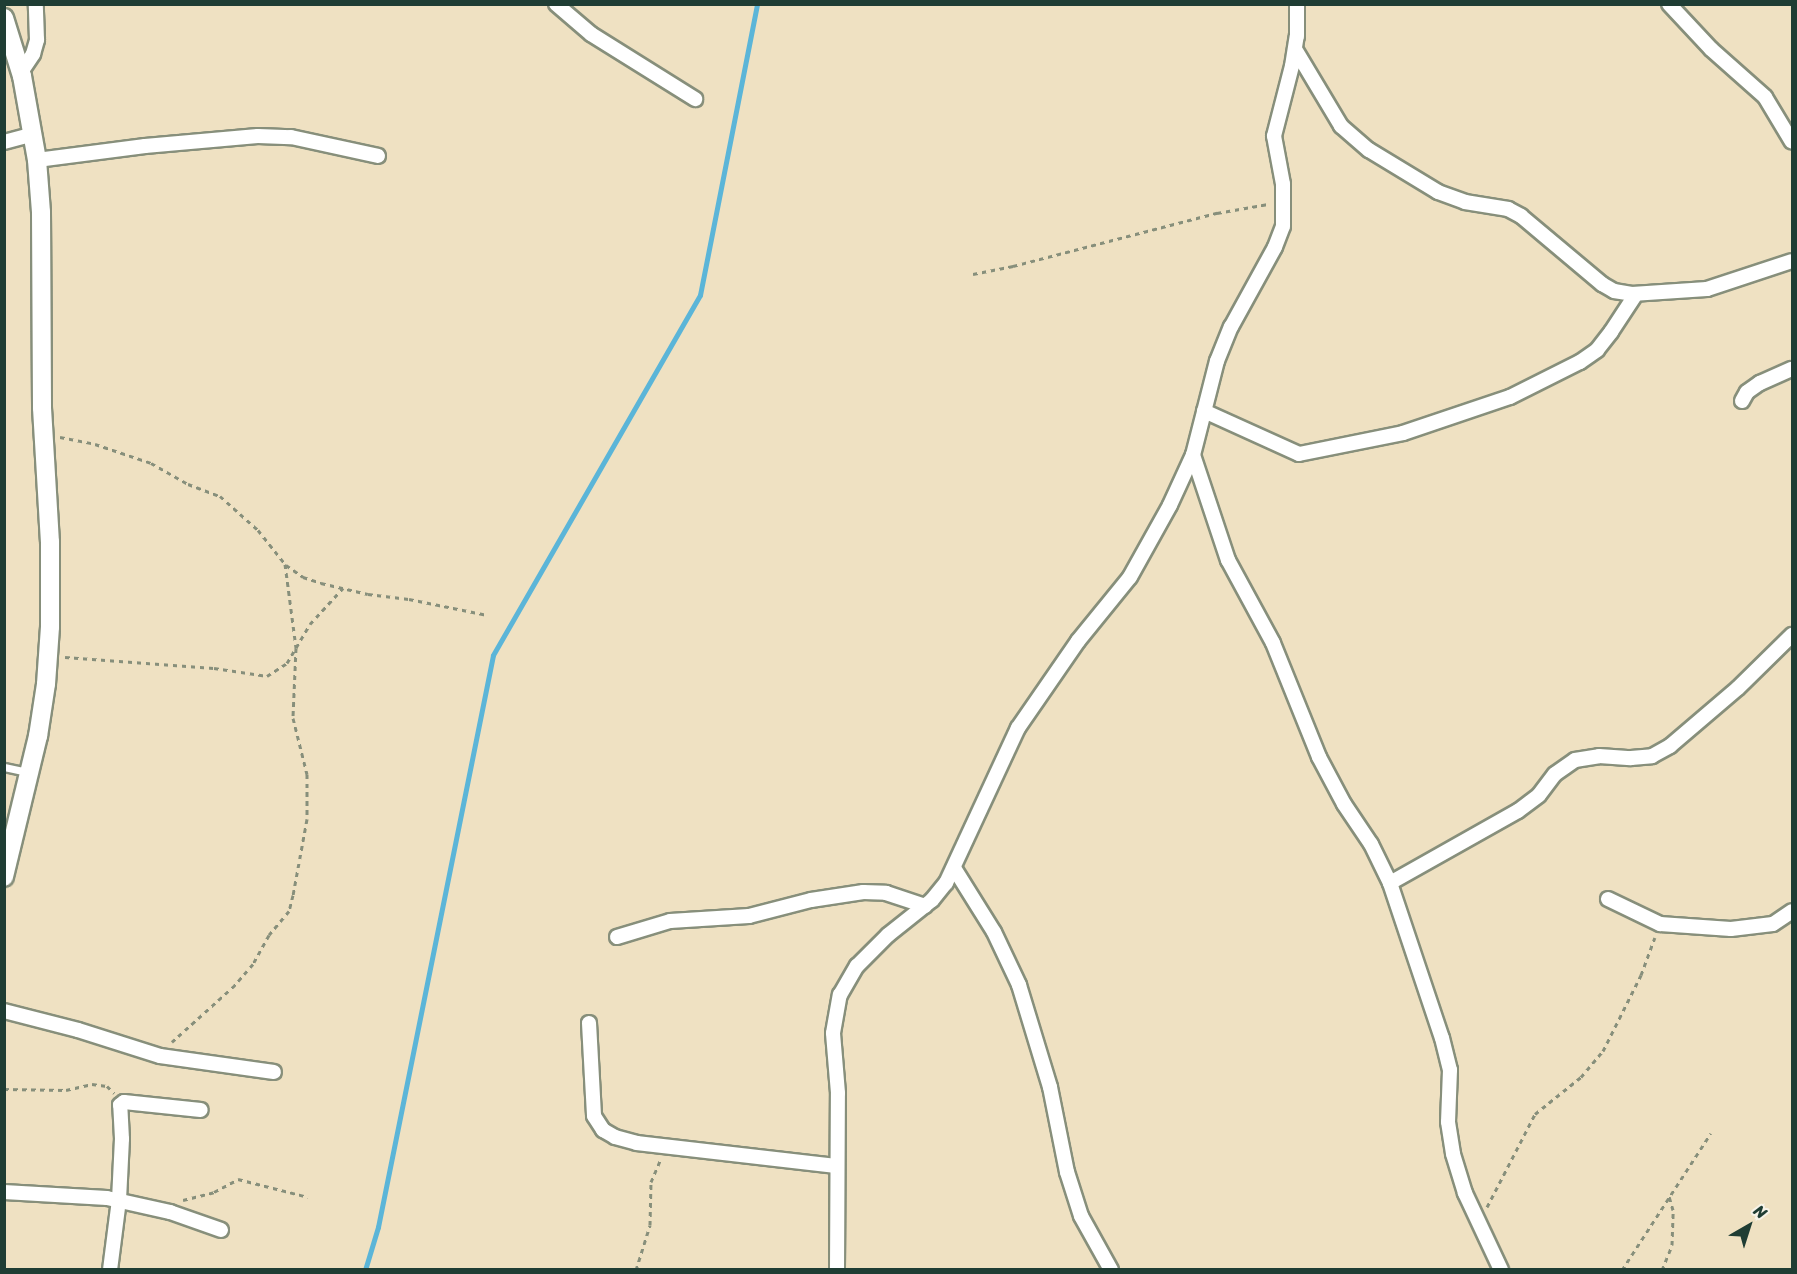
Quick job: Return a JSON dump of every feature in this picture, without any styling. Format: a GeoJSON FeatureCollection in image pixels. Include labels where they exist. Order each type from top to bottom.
{"type":"FeatureCollection","features":[{"type":"Feature","properties":{"kind":"street"},"geometry":{"type":"LineString","coordinates":[[21,72],[33,54],[37,40],[36,4]]}},
{"type":"Feature","properties":{"kind":"street"},"geometry":{"type":"LineString","coordinates":[[556,4],[591,34],[695,99]]}},
{"type":"Feature","properties":{"kind":"street"},"geometry":{"type":"LineString","coordinates":[[837,1269],[838,1094],[833,1033],[840,995],[857,966],[888,935],[938,894],[954,868],[1018,728],[1078,641],[1130,578],[1151,544],[1193,454],[1217,361],[1231,327],[1275,247],[1283,226],[1284,201],[1274,136],[1295,49],[1297,4]]}},
{"type":"Feature","properties":{"kind":"street"},"geometry":{"type":"LineString","coordinates":[[1669,4],[1711,49],[1765,97],[1792,142]]}},
{"type":"Feature","properties":{"kind":"street"},"geometry":{"type":"LineString","coordinates":[[4,18],[21,72],[37,160],[41,212],[44,434],[50,542],[48,657],[38,736],[4,877]]}},
{"type":"Feature","properties":{"kind":"street"},"geometry":{"type":"LineString","coordinates":[[1295,49],[1341,126],[1369,150],[1438,192],[1466,202],[1508,209],[1527,221],[1602,284],[1614,291],[1636,294],[1707,289],[1792,261]]}},
{"type":"Feature","properties":{"kind":"street"},"geometry":{"type":"LineString","coordinates":[[4,142],[33,134]]}},
{"type":"Feature","properties":{"kind":"street"},"geometry":{"type":"LineString","coordinates":[[37,160],[145,146],[258,136],[291,137],[378,156]]}},
{"type":"Feature","properties":{"kind":"street"},"geometry":{"type":"LineString","coordinates":[[1203,411],[1299,454],[1403,433],[1510,397],[1580,362],[1604,341],[1636,294]]}},
{"type":"Feature","properties":{"kind":"street"},"geometry":{"type":"LineString","coordinates":[[1742,402],[1747,392],[1760,383],[1792,369]]}},
{"type":"Feature","properties":{"kind":"street"},"geometry":{"type":"LineString","coordinates":[[1193,454],[1228,560],[1273,643],[1318,757],[1344,804],[1371,844],[1390,883],[1442,1038],[1450,1070],[1448,1122],[1453,1154],[1479,1225],[1501,1269]]}},
{"type":"Feature","properties":{"kind":"street"},"geometry":{"type":"LineString","coordinates":[[1390,883],[1518,811],[1539,795],[1555,774],[1575,760],[1599,756],[1631,758],[1653,756],[1670,746],[1738,688],[1792,635]]}},
{"type":"Feature","properties":{"kind":"street"},"geometry":{"type":"LineString","coordinates":[[954,868],[994,932],[1019,985],[1050,1088],[1067,1172],[1081,1216],[1111,1269]]}},
{"type":"Feature","properties":{"kind":"street"},"geometry":{"type":"LineString","coordinates":[[617,937],[669,921],[749,916],[811,900],[864,892],[885,893],[925,906]]}},
{"type":"Feature","properties":{"kind":"street"},"geometry":{"type":"LineString","coordinates":[[1608,899],[1660,924],[1731,929],[1773,924],[1792,911]]}},
{"type":"Feature","properties":{"kind":"street"},"geometry":{"type":"LineString","coordinates":[[4,1011],[78,1030],[156,1055],[274,1072]]}},
{"type":"Feature","properties":{"kind":"street"},"geometry":{"type":"LineString","coordinates":[[589,1023],[594,1116],[603,1130],[615,1137],[667,1146],[836,1166]]}},
{"type":"Feature","properties":{"kind":"street"},"geometry":{"type":"LineString","coordinates":[[110,1269],[119,1200],[122,1138],[120,1105],[124,1102],[201,1110]]}},
{"type":"Feature","properties":{"kind":"street"},"geometry":{"type":"LineString","coordinates":[[4,1192],[119,1200],[159,1209],[221,1230]]}},
{"type":"Feature","properties":{"kind":"lane"},"geometry":{"type":"LineString","coordinates":[[4,767],[30,772]]}},
{"type":"Feature","properties":{"kind":"path"},"geometry":{"type":"LineString","coordinates":[[973,274],[1013,266],[1217,213],[1284,201]]}},
{"type":"Feature","properties":{"kind":"path"},"geometry":{"type":"LineString","coordinates":[[44,434],[95,444],[151,464],[188,484],[220,496],[258,530],[285,564],[303,577],[343,588],[487,615]]}},
{"type":"Feature","properties":{"kind":"path"},"geometry":{"type":"LineString","coordinates":[[156,1055],[235,985],[253,964],[269,935],[288,911],[307,819],[306,774],[293,718],[297,648],[285,564]]}},
{"type":"Feature","properties":{"kind":"path"},"geometry":{"type":"LineString","coordinates":[[48,657],[85,656],[214,668],[267,676],[287,663],[310,624],[343,588]]}},
{"type":"Feature","properties":{"kind":"path"},"geometry":{"type":"LineString","coordinates":[[1479,1225],[1535,1114],[1581,1077],[1603,1051],[1641,975],[1660,924]]}},
{"type":"Feature","properties":{"kind":"path"},"geometry":{"type":"LineString","coordinates":[[4,1089],[66,1090],[100,1084],[107,1086],[124,1102]]}},
{"type":"Feature","properties":{"kind":"path"},"geometry":{"type":"LineString","coordinates":[[1622,1269],[1711,1133]]}},
{"type":"Feature","properties":{"kind":"path"},"geometry":{"type":"LineString","coordinates":[[636,1269],[650,1225],[651,1182],[667,1146]]}},
{"type":"Feature","properties":{"kind":"path"},"geometry":{"type":"LineString","coordinates":[[159,1209],[214,1192],[238,1179],[308,1197]]}},
{"type":"Feature","properties":{"kind":"path"},"geometry":{"type":"LineString","coordinates":[[1662,1269],[1672,1245],[1673,1209],[1669,1196]]}},
{"type":"Feature","properties":{"kind":"waterway"},"geometry":{"type":"LineString","coordinates":[[365,1270],[378,1227],[493,655],[700,295],[757,4]]}}]}
